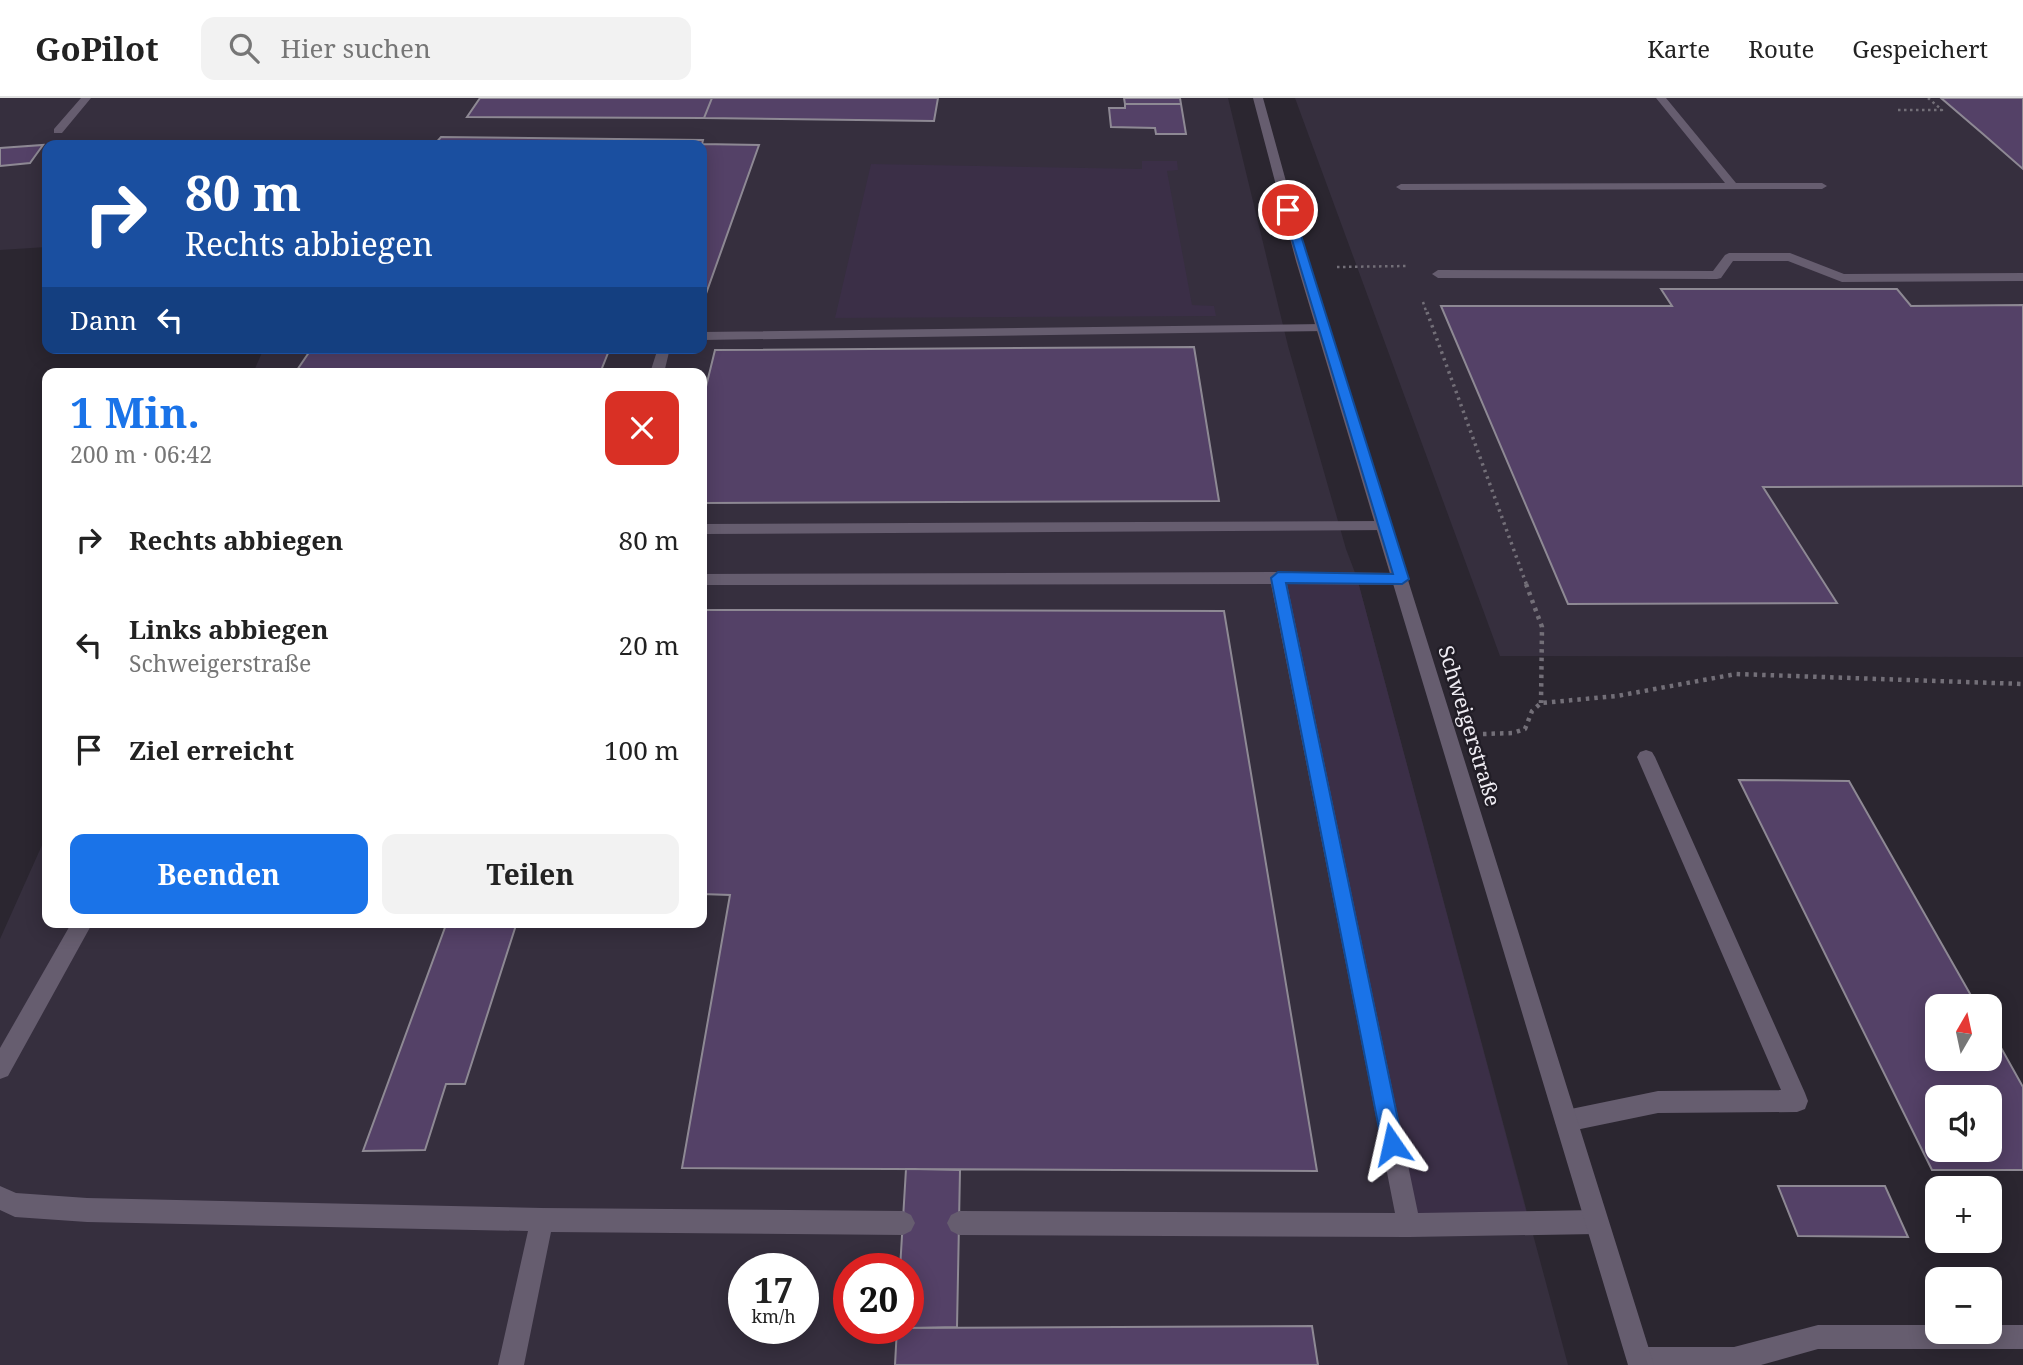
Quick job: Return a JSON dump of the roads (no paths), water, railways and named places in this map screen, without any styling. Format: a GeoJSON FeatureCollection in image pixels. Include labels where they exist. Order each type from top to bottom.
{"type":"FeatureCollection","features":[{"type":"Feature","properties":{"kind":"street"},"geometry":{"type":"LineString","coordinates":[[58,131],[86,98]]}},
{"type":"Feature","properties":{"kind":"street","name":"Schweigerstraße"},"geometry":{"type":"LineString","coordinates":[[1258,98],[1302,261],[1402,579],[1640,1363]]}},
{"type":"Feature","properties":{"kind":"street"},"geometry":{"type":"LineString","coordinates":[[1661,98],[1733,187]]}},
{"type":"Feature","properties":{"kind":"street"},"geometry":{"type":"LineString","coordinates":[[1401,187],[1822,186]]}},
{"type":"Feature","properties":{"kind":"street"},"geometry":{"type":"LineString","coordinates":[[1438,274],[1717,275],[1729,257],[1790,257],[1842,278],[2023,277]]}},
{"type":"Feature","properties":{"kind":"street"},"geometry":{"type":"LineString","coordinates":[[707,336],[1324,328]]}},
{"type":"Feature","properties":{"kind":"street"},"geometry":{"type":"LineString","coordinates":[[707,529],[1385,526]]}},
{"type":"Feature","properties":{"kind":"street"},"geometry":{"type":"LineString","coordinates":[[1278,578],[1409,1225]]}},
{"type":"Feature","properties":{"kind":"street"},"geometry":{"type":"LineString","coordinates":[[707,579],[1402,579]]}},
{"type":"Feature","properties":{"kind":"street"},"geometry":{"type":"LineString","coordinates":[[1566,1121],[1657,1101],[1797,1101],[1646,757]]}},
{"type":"Feature","properties":{"kind":"street"},"geometry":{"type":"LineString","coordinates":[[0,1069],[80,928]]}},
{"type":"Feature","properties":{"kind":"street"},"geometry":{"type":"LineString","coordinates":[[0,1198],[15,1205],[87,1210],[542,1220],[903,1223]]}},
{"type":"Feature","properties":{"kind":"street"},"geometry":{"type":"LineString","coordinates":[[511,1365],[542,1220]]}},
{"type":"Feature","properties":{"kind":"street"},"geometry":{"type":"LineString","coordinates":[[959,1223],[1409,1225],[1596,1222]]}},
{"type":"Feature","properties":{"kind":"street"},"geometry":{"type":"LineString","coordinates":[[1640,1363],[1734,1360],[1818,1337],[2023,1336]]}}]}
